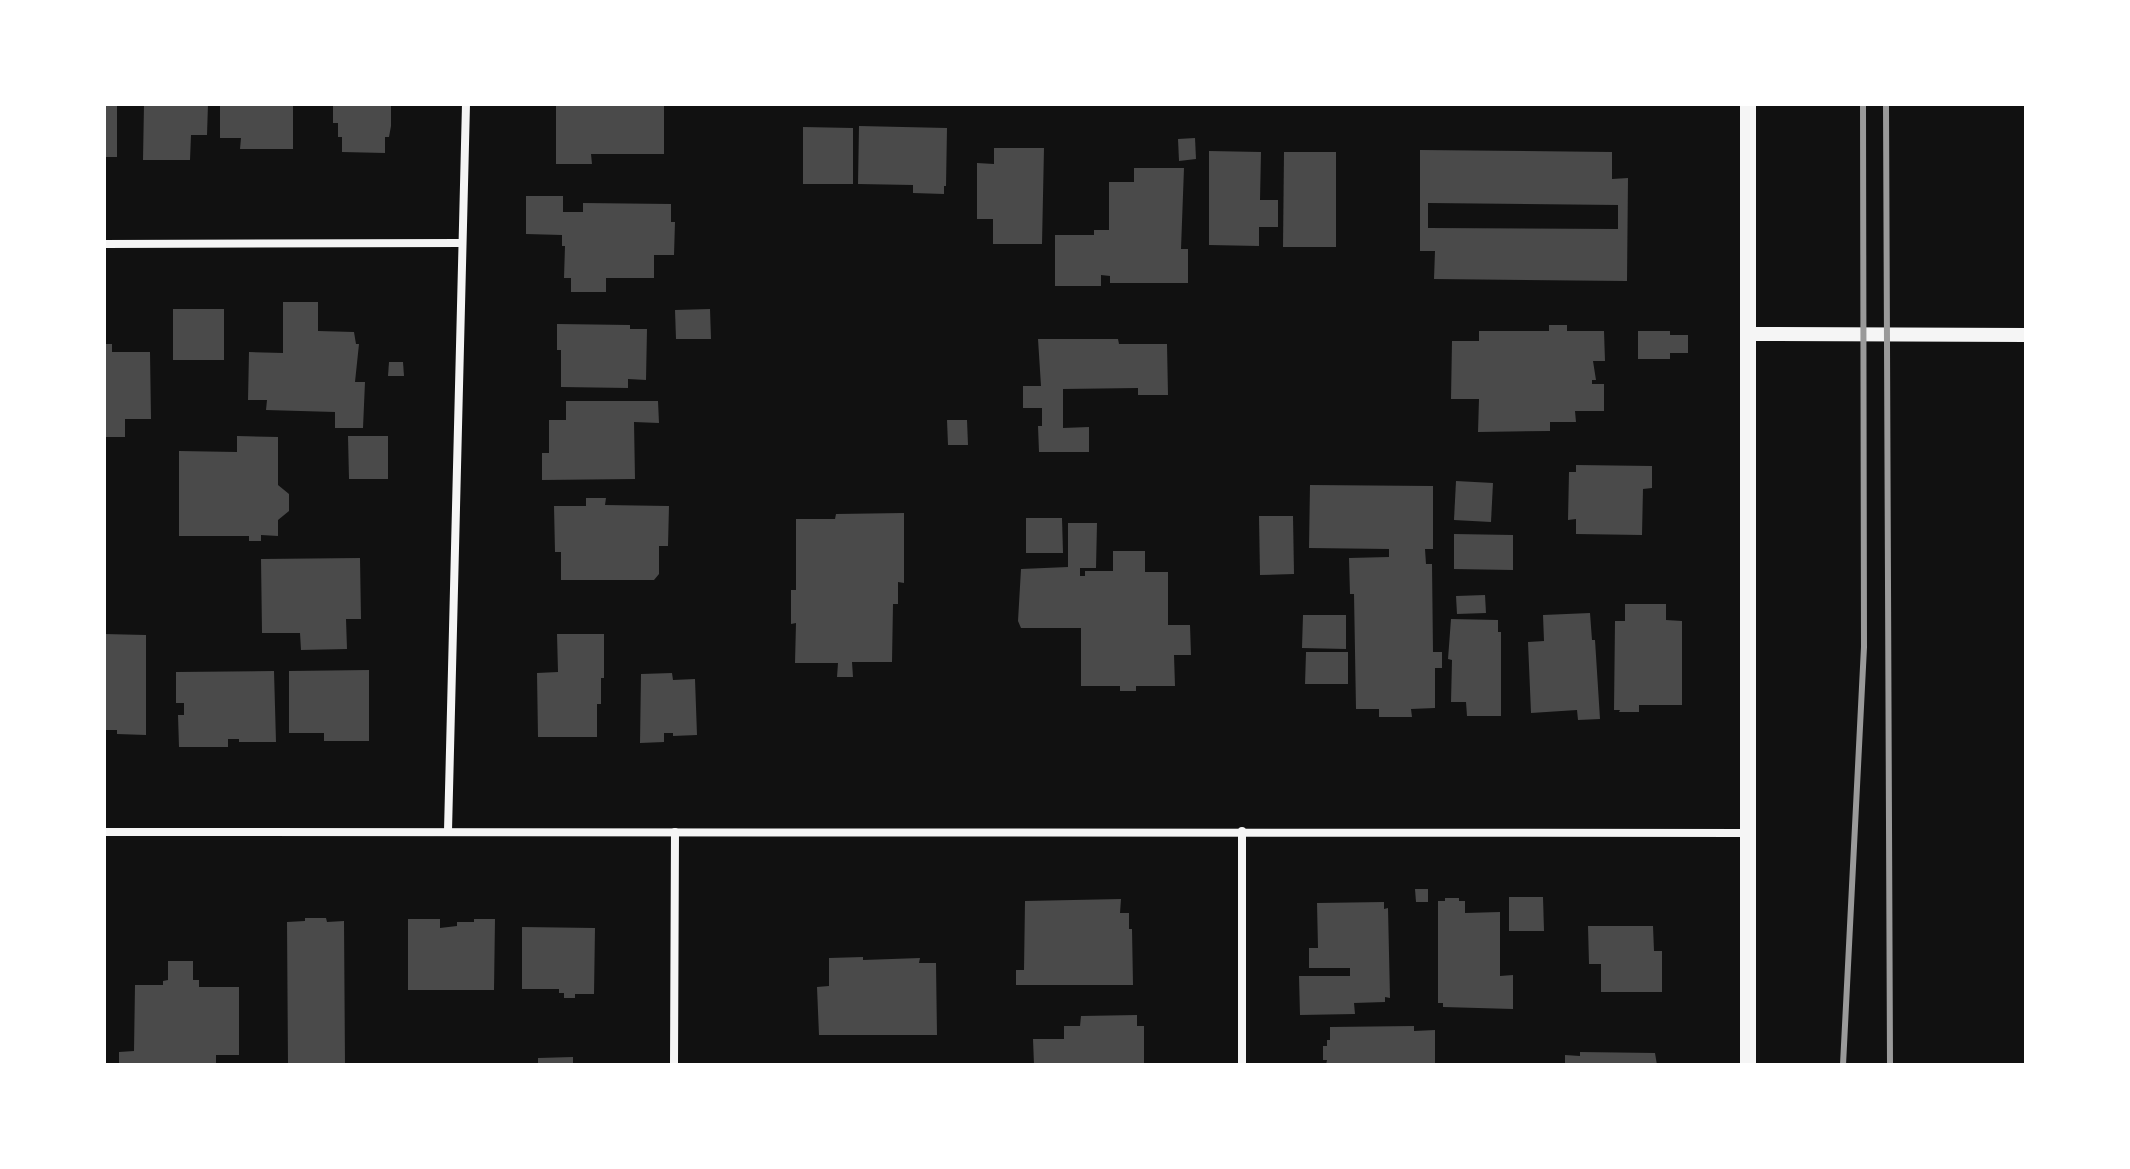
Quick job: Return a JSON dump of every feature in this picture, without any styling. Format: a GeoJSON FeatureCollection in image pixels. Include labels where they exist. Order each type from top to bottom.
{"type":"FeatureCollection","features":[{"type":"Feature","properties":{"kind":"main road"},"geometry":{"type":"LineString","coordinates":[[1748,104],[1748,1065]]}},
{"type":"Feature","properties":{"kind":"street"},"geometry":{"type":"LineString","coordinates":[[448,831],[466,104]]}},
{"type":"Feature","properties":{"kind":"street"},"geometry":{"type":"LineString","coordinates":[[104,244],[462,243]]}},
{"type":"Feature","properties":{"kind":"street"},"geometry":{"type":"LineString","coordinates":[[1750,334],[2026,335]]}},
{"type":"Feature","properties":{"kind":"street"},"geometry":{"type":"LineString","coordinates":[[1242,831],[1242,1065]]}},
{"type":"Feature","properties":{"kind":"street"},"geometry":{"type":"LineString","coordinates":[[104,832],[1749,833]]}},
{"type":"Feature","properties":{"kind":"street"},"geometry":{"type":"LineString","coordinates":[[674,1065],[675,832]]}},
{"type":"Feature","properties":{"kind":"building"},"geometry":{"type":"Polygon","coordinates":[[[104,104],[117,104],[117,157],[104,157],[104,104]]]}},
{"type":"Feature","properties":{"kind":"building"},"geometry":{"type":"Polygon","coordinates":[[[144,104],[208,104],[207,135],[191,135],[190,160],[143,160],[144,104]]]}},
{"type":"Feature","properties":{"kind":"building"},"geometry":{"type":"Polygon","coordinates":[[[220,104],[293,104],[293,149],[240,149],[241,138],[220,138],[220,104]]]}},
{"type":"Feature","properties":{"kind":"building"},"geometry":{"type":"Polygon","coordinates":[[[333,104],[391,104],[391,126],[389,137],[385,137],[385,153],[342,152],[338,123],[333,123],[333,104]]]}},
{"type":"Feature","properties":{"kind":"building"},"geometry":{"type":"Polygon","coordinates":[[[556,104],[664,104],[664,154],[591,154],[592,164],[556,164],[556,104]]]}},
{"type":"Feature","properties":{"kind":"building"},"geometry":{"type":"Polygon","coordinates":[[[859,126],[947,128],[944,194],[913,193],[913,185],[858,184],[859,126]]]}},
{"type":"Feature","properties":{"kind":"building"},"geometry":{"type":"Polygon","coordinates":[[[803,127],[853,128],[853,184],[803,184],[803,127]]]}},
{"type":"Feature","properties":{"kind":"building"},"geometry":{"type":"Polygon","coordinates":[[[1195,138],[1196,159],[1179,161],[1178,139],[1195,138]]]}},
{"type":"Feature","properties":{"kind":"building"},"geometry":{"type":"Polygon","coordinates":[[[994,148],[1044,148],[1042,244],[993,244],[993,219],[977,219],[977,163],[994,164],[994,148]]]}},
{"type":"Feature","properties":{"kind":"building"},"geometry":{"type":"Polygon","coordinates":[[[1420,150],[1612,152],[1612,179],[1628,178],[1627,281],[1434,279],[1435,251],[1420,251],[1420,150]],[[1428,203],[1428,228],[1618,229],[1618,205],[1428,203]]]}},
{"type":"Feature","properties":{"kind":"building"},"geometry":{"type":"Polygon","coordinates":[[[1209,151],[1261,152],[1260,200],[1278,200],[1278,227],[1259,227],[1259,246],[1209,245],[1209,151]]]}},
{"type":"Feature","properties":{"kind":"building"},"geometry":{"type":"Polygon","coordinates":[[[1284,152],[1336,152],[1336,247],[1283,247],[1284,152]]]}},
{"type":"Feature","properties":{"kind":"building"},"geometry":{"type":"Polygon","coordinates":[[[1134,168],[1184,168],[1181,249],[1188,249],[1188,283],[1110,283],[1110,276],[1101,275],[1101,286],[1055,286],[1055,235],[1094,235],[1094,230],[1109,230],[1109,182],[1134,182],[1134,168]]]}},
{"type":"Feature","properties":{"kind":"building"},"geometry":{"type":"Polygon","coordinates":[[[526,196],[563,196],[563,212],[583,212],[583,203],[671,204],[671,222],[675,222],[674,255],[654,255],[654,278],[606,278],[606,292],[571,292],[571,278],[564,278],[565,246],[562,246],[562,235],[526,234],[526,196]]]}},
{"type":"Feature","properties":{"kind":"building"},"geometry":{"type":"Polygon","coordinates":[[[283,302],[318,302],[318,331],[354,332],[356,344],[359,344],[355,382],[365,382],[363,428],[335,428],[335,412],[266,410],[267,400],[248,400],[249,352],[283,353],[283,302]]]}},
{"type":"Feature","properties":{"kind":"building"},"geometry":{"type":"Polygon","coordinates":[[[173,309],[224,309],[224,360],[173,360],[173,309]]]}},
{"type":"Feature","properties":{"kind":"building"},"geometry":{"type":"Polygon","coordinates":[[[710,309],[711,339],[676,339],[675,310],[710,309]]]}},
{"type":"Feature","properties":{"kind":"building"},"geometry":{"type":"Polygon","coordinates":[[[557,324],[630,325],[630,329],[647,329],[646,380],[628,379],[628,388],[561,387],[557,324]]]}},
{"type":"Feature","properties":{"kind":"building"},"geometry":{"type":"Polygon","coordinates":[[[1549,325],[1567,325],[1567,331],[1604,331],[1605,361],[1593,361],[1596,380],[1592,380],[1592,384],[1604,384],[1604,411],[1575,411],[1576,422],[1550,422],[1550,431],[1478,432],[1479,399],[1451,399],[1452,341],[1479,341],[1479,331],[1549,331],[1549,325]]]}},
{"type":"Feature","properties":{"kind":"building"},"geometry":{"type":"Polygon","coordinates":[[[1638,331],[1670,331],[1670,335],[1688,335],[1688,353],[1670,353],[1670,359],[1638,359],[1638,331]]]}},
{"type":"Feature","properties":{"kind":"building"},"geometry":{"type":"Polygon","coordinates":[[[1038,339],[1118,339],[1119,344],[1167,344],[1168,395],[1138,395],[1138,388],[1063,389],[1063,428],[1089,427],[1089,452],[1039,452],[1038,426],[1042,426],[1042,408],[1023,408],[1023,386],[1041,386],[1038,339]]]}},
{"type":"Feature","properties":{"kind":"building"},"geometry":{"type":"Polygon","coordinates":[[[104,344],[112,344],[112,352],[150,352],[151,419],[125,419],[125,437],[104,437],[104,344]]]}},
{"type":"Feature","properties":{"kind":"building"},"geometry":{"type":"Polygon","coordinates":[[[389,362],[403,362],[404,376],[388,376],[389,362]]]}},
{"type":"Feature","properties":{"kind":"building"},"geometry":{"type":"Polygon","coordinates":[[[566,401],[658,401],[659,423],[634,422],[635,479],[542,480],[542,453],[549,453],[549,420],[566,420],[566,401]]]}},
{"type":"Feature","properties":{"kind":"building"},"geometry":{"type":"Polygon","coordinates":[[[947,420],[967,420],[968,445],[948,445],[947,420]]]}},
{"type":"Feature","properties":{"kind":"building"},"geometry":{"type":"Polygon","coordinates":[[[237,436],[278,437],[278,485],[289,494],[289,511],[278,520],[278,536],[261,535],[261,541],[249,541],[249,536],[179,536],[179,451],[237,452],[237,436]]]}},
{"type":"Feature","properties":{"kind":"building"},"geometry":{"type":"Polygon","coordinates":[[[348,436],[388,436],[388,479],[349,479],[348,436]]]}},
{"type":"Feature","properties":{"kind":"building"},"geometry":{"type":"Polygon","coordinates":[[[1576,465],[1652,466],[1652,488],[1643,489],[1642,535],[1576,534],[1576,519],[1568,520],[1569,472],[1576,472],[1576,465]]]}},
{"type":"Feature","properties":{"kind":"building"},"geometry":{"type":"Polygon","coordinates":[[[1456,481],[1493,483],[1491,522],[1454,520],[1456,481]]]}},
{"type":"Feature","properties":{"kind":"building"},"geometry":{"type":"Polygon","coordinates":[[[1310,485],[1433,486],[1433,549],[1425,549],[1426,564],[1432,564],[1433,652],[1442,652],[1442,668],[1435,668],[1435,708],[1411,709],[1412,717],[1379,717],[1379,709],[1356,709],[1354,594],[1350,594],[1349,558],[1389,557],[1389,549],[1309,548],[1310,485]]]}},
{"type":"Feature","properties":{"kind":"building"},"geometry":{"type":"Polygon","coordinates":[[[586,498],[606,498],[605,505],[669,506],[668,546],[659,546],[659,574],[654,580],[561,580],[561,552],[555,552],[554,506],[586,506],[586,498]]]}},
{"type":"Feature","properties":{"kind":"building"},"geometry":{"type":"Polygon","coordinates":[[[904,513],[904,583],[898,582],[898,604],[893,604],[892,662],[852,662],[853,677],[837,677],[838,663],[795,663],[796,623],[791,624],[791,590],[796,590],[796,519],[835,519],[836,514],[904,513]]]}},
{"type":"Feature","properties":{"kind":"building"},"geometry":{"type":"Polygon","coordinates":[[[1259,516],[1293,516],[1294,574],[1260,575],[1259,516]]]}},
{"type":"Feature","properties":{"kind":"building"},"geometry":{"type":"Polygon","coordinates":[[[1026,518],[1062,518],[1063,553],[1026,553],[1026,518]]]}},
{"type":"Feature","properties":{"kind":"building"},"geometry":{"type":"Polygon","coordinates":[[[1068,523],[1097,523],[1096,568],[1080,568],[1080,576],[1085,576],[1085,571],[1113,571],[1113,551],[1145,551],[1145,572],[1168,572],[1168,625],[1190,625],[1191,655],[1174,655],[1175,686],[1136,686],[1136,691],[1120,691],[1120,686],[1081,686],[1081,628],[1021,628],[1018,621],[1021,569],[1068,567],[1068,523]]]}},
{"type":"Feature","properties":{"kind":"building"},"geometry":{"type":"Polygon","coordinates":[[[1454,534],[1513,535],[1513,570],[1454,569],[1454,534]]]}},
{"type":"Feature","properties":{"kind":"building"},"geometry":{"type":"Polygon","coordinates":[[[360,558],[361,619],[346,619],[347,649],[301,650],[300,633],[262,633],[261,559],[360,558]]]}},
{"type":"Feature","properties":{"kind":"building"},"geometry":{"type":"Polygon","coordinates":[[[1485,595],[1486,613],[1457,614],[1456,596],[1485,595]]]}},
{"type":"Feature","properties":{"kind":"building"},"geometry":{"type":"Polygon","coordinates":[[[1625,604],[1666,604],[1666,620],[1682,621],[1682,705],[1639,705],[1639,712],[1614,710],[1615,621],[1625,621],[1625,604]]]}},
{"type":"Feature","properties":{"kind":"building"},"geometry":{"type":"Polygon","coordinates":[[[1590,613],[1592,640],[1595,640],[1600,719],[1578,720],[1577,710],[1531,713],[1528,642],[1544,641],[1543,615],[1590,613]]]}},
{"type":"Feature","properties":{"kind":"building"},"geometry":{"type":"Polygon","coordinates":[[[1303,615],[1346,615],[1346,649],[1302,648],[1303,615]]]}},
{"type":"Feature","properties":{"kind":"building"},"geometry":{"type":"Polygon","coordinates":[[[1451,619],[1498,620],[1498,632],[1501,632],[1501,716],[1467,716],[1466,702],[1451,702],[1452,660],[1448,659],[1451,619]]]}},
{"type":"Feature","properties":{"kind":"building"},"geometry":{"type":"Polygon","coordinates":[[[104,634],[146,635],[146,735],[117,734],[117,730],[104,730],[104,634]]]}},
{"type":"Feature","properties":{"kind":"building"},"geometry":{"type":"Polygon","coordinates":[[[557,634],[604,634],[604,678],[601,678],[601,704],[597,704],[597,737],[538,737],[537,673],[558,672],[557,634]]]}},
{"type":"Feature","properties":{"kind":"building"},"geometry":{"type":"Polygon","coordinates":[[[1306,652],[1348,652],[1348,684],[1305,684],[1306,652]]]}},
{"type":"Feature","properties":{"kind":"building"},"geometry":{"type":"Polygon","coordinates":[[[369,670],[369,741],[324,741],[324,733],[289,733],[289,671],[369,670]]]}},
{"type":"Feature","properties":{"kind":"building"},"geometry":{"type":"Polygon","coordinates":[[[274,671],[276,742],[228,739],[228,747],[179,747],[178,715],[184,715],[184,703],[176,703],[176,672],[274,671]]]}},
{"type":"Feature","properties":{"kind":"building"},"geometry":{"type":"Polygon","coordinates":[[[672,673],[673,680],[695,679],[697,735],[673,736],[673,733],[664,733],[664,742],[640,743],[641,674],[672,673]]]}},
{"type":"Feature","properties":{"kind":"building"},"geometry":{"type":"Polygon","coordinates":[[[1415,889],[1428,889],[1428,902],[1416,902],[1415,889]]]}},
{"type":"Feature","properties":{"kind":"building"},"geometry":{"type":"Polygon","coordinates":[[[1509,897],[1543,897],[1544,931],[1509,931],[1509,897]]]}},
{"type":"Feature","properties":{"kind":"building"},"geometry":{"type":"Polygon","coordinates":[[[1445,898],[1465,901],[1465,913],[1500,912],[1500,976],[1513,975],[1513,1009],[1443,1007],[1443,1003],[1438,1003],[1438,901],[1445,901],[1445,898]]]}},
{"type":"Feature","properties":{"kind":"building"},"geometry":{"type":"Polygon","coordinates":[[[1121,899],[1120,913],[1129,913],[1129,929],[1132,929],[1133,985],[1016,985],[1016,970],[1024,970],[1025,901],[1121,899]]]}},
{"type":"Feature","properties":{"kind":"building"},"geometry":{"type":"Polygon","coordinates":[[[1384,902],[1384,909],[1388,908],[1390,998],[1385,997],[1385,1002],[1354,1003],[1355,1014],[1300,1015],[1299,976],[1350,976],[1350,968],[1309,968],[1309,948],[1318,948],[1317,903],[1384,902]]]}},
{"type":"Feature","properties":{"kind":"building"},"geometry":{"type":"Polygon","coordinates":[[[305,918],[344,921],[345,1065],[288,1065],[287,922],[305,921],[305,918]]]}},
{"type":"Feature","properties":{"kind":"building"},"geometry":{"type":"Polygon","coordinates":[[[408,919],[440,919],[440,928],[457,926],[457,922],[474,922],[474,919],[495,919],[494,990],[408,990],[408,919]]]}},
{"type":"Feature","properties":{"kind":"building"},"geometry":{"type":"Polygon","coordinates":[[[1588,926],[1653,926],[1654,951],[1662,951],[1662,992],[1601,992],[1601,964],[1589,964],[1588,926]]]}},
{"type":"Feature","properties":{"kind":"building"},"geometry":{"type":"Polygon","coordinates":[[[522,927],[595,928],[594,994],[575,994],[575,998],[564,998],[564,993],[559,993],[559,989],[522,989],[522,927]]]}},
{"type":"Feature","properties":{"kind":"building"},"geometry":{"type":"Polygon","coordinates":[[[863,957],[863,960],[920,958],[919,963],[936,963],[937,1035],[819,1035],[817,987],[829,986],[829,958],[863,957]]]}},
{"type":"Feature","properties":{"kind":"building"},"geometry":{"type":"Polygon","coordinates":[[[168,961],[193,961],[193,980],[199,980],[199,987],[239,987],[239,1055],[216,1055],[216,1065],[119,1065],[119,1052],[134,1051],[135,985],[163,985],[163,981],[168,980],[168,961]]]}},
{"type":"Feature","properties":{"kind":"building"},"geometry":{"type":"Polygon","coordinates":[[[1137,1015],[1137,1026],[1144,1026],[1144,1065],[1034,1065],[1033,1039],[1064,1039],[1064,1026],[1080,1026],[1081,1016],[1137,1015]]]}},
{"type":"Feature","properties":{"kind":"building"},"geometry":{"type":"Polygon","coordinates":[[[1414,1026],[1414,1031],[1435,1030],[1435,1065],[1326,1065],[1327,1060],[1323,1060],[1323,1046],[1327,1046],[1327,1040],[1330,1040],[1330,1027],[1414,1026]]]}},
{"type":"Feature","properties":{"kind":"building"},"geometry":{"type":"Polygon","coordinates":[[[1580,1052],[1655,1053],[1657,1065],[1565,1065],[1565,1055],[1580,1056],[1580,1052]]]}},
{"type":"Feature","properties":{"kind":"building"},"geometry":{"type":"Polygon","coordinates":[[[573,1057],[573,1065],[538,1065],[538,1058],[573,1057]]]}},
{"type":"Feature","properties":{"kind":"railway"},"geometry":{"type":"LineString","coordinates":[[1843,1065],[1864,647],[1863,104]]}},
{"type":"Feature","properties":{"kind":"railway"},"geometry":{"type":"LineString","coordinates":[[1886,104],[1890,1065]]}}]}
